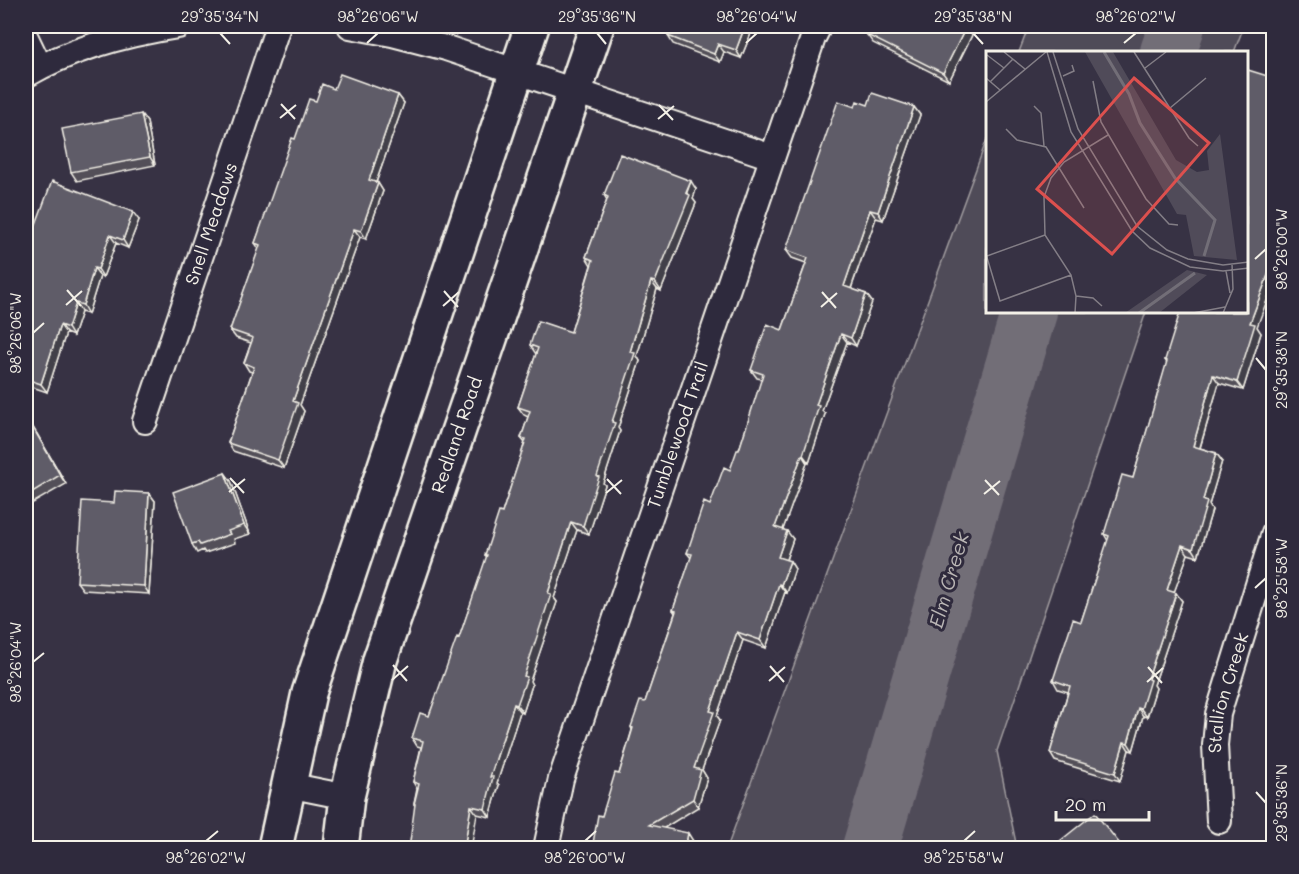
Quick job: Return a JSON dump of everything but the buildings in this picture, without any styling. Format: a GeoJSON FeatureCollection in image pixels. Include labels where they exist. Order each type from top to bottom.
{"type":"FeatureCollection","features":[{"type":"Feature","properties":{"kind":"main road"},"geometry":{"type":"LineString","coordinates":[[275,849],[309,693],[532,26]]}},
{"type":"Feature","properties":{"kind":"main road","name":"Redland Road"},"geometry":{"type":"LineString","coordinates":[[340,849],[347,797],[380,660],[597,26]]}},
{"type":"Feature","properties":{"kind":"street"},"geometry":{"type":"LineString","coordinates":[[26,38],[33,71],[99,44],[152,30],[178,26]]}},
{"type":"Feature","properties":{"kind":"street","name":"Snell Meadows"},"geometry":{"type":"LineString","coordinates":[[145,421],[278,26]]}},
{"type":"Feature","properties":{"kind":"street"},"geometry":{"type":"LineString","coordinates":[[350,26],[446,48],[772,157]]}},
{"type":"Feature","properties":{"kind":"street","name":"Tumblewood Trail"},"geometry":{"type":"LineString","coordinates":[[546,849],[561,779],[772,157],[819,26]]}},
{"type":"Feature","properties":{"kind":"street","name":"Stallion Creek"},"geometry":{"type":"LineString","coordinates":[[1219,821],[1215,745],[1218,714],[1274,533]]}},
{"type":"Feature","properties":{"kind":"street"},"geometry":{"type":"LineString","coordinates":[[288,785],[347,797]]}},
{"type":"Feature","properties":{"kind":"shaded area"},"geometry":{"type":"Polygon","coordinates":[[[1029,26],[1244,26],[1234,51],[1019,51],[1029,26]]]}},
{"type":"Feature","properties":{"kind":"shaded area"},"geometry":{"type":"Polygon","coordinates":[[[986,142],[986,314],[1145,314],[997,751],[1017,848],[727,848],[986,142]]]}},
{"type":"Feature","properties":{"kind":"waterway","name":"Elm Creek"},"geometry":{"type":"LineString","coordinates":[[1168,51],[1177,26]]}},
{"type":"Feature","properties":{"kind":"waterway","name":"Elm Creek"},"geometry":{"type":"LineString","coordinates":[[870,848],[1028,314]]}}]}
